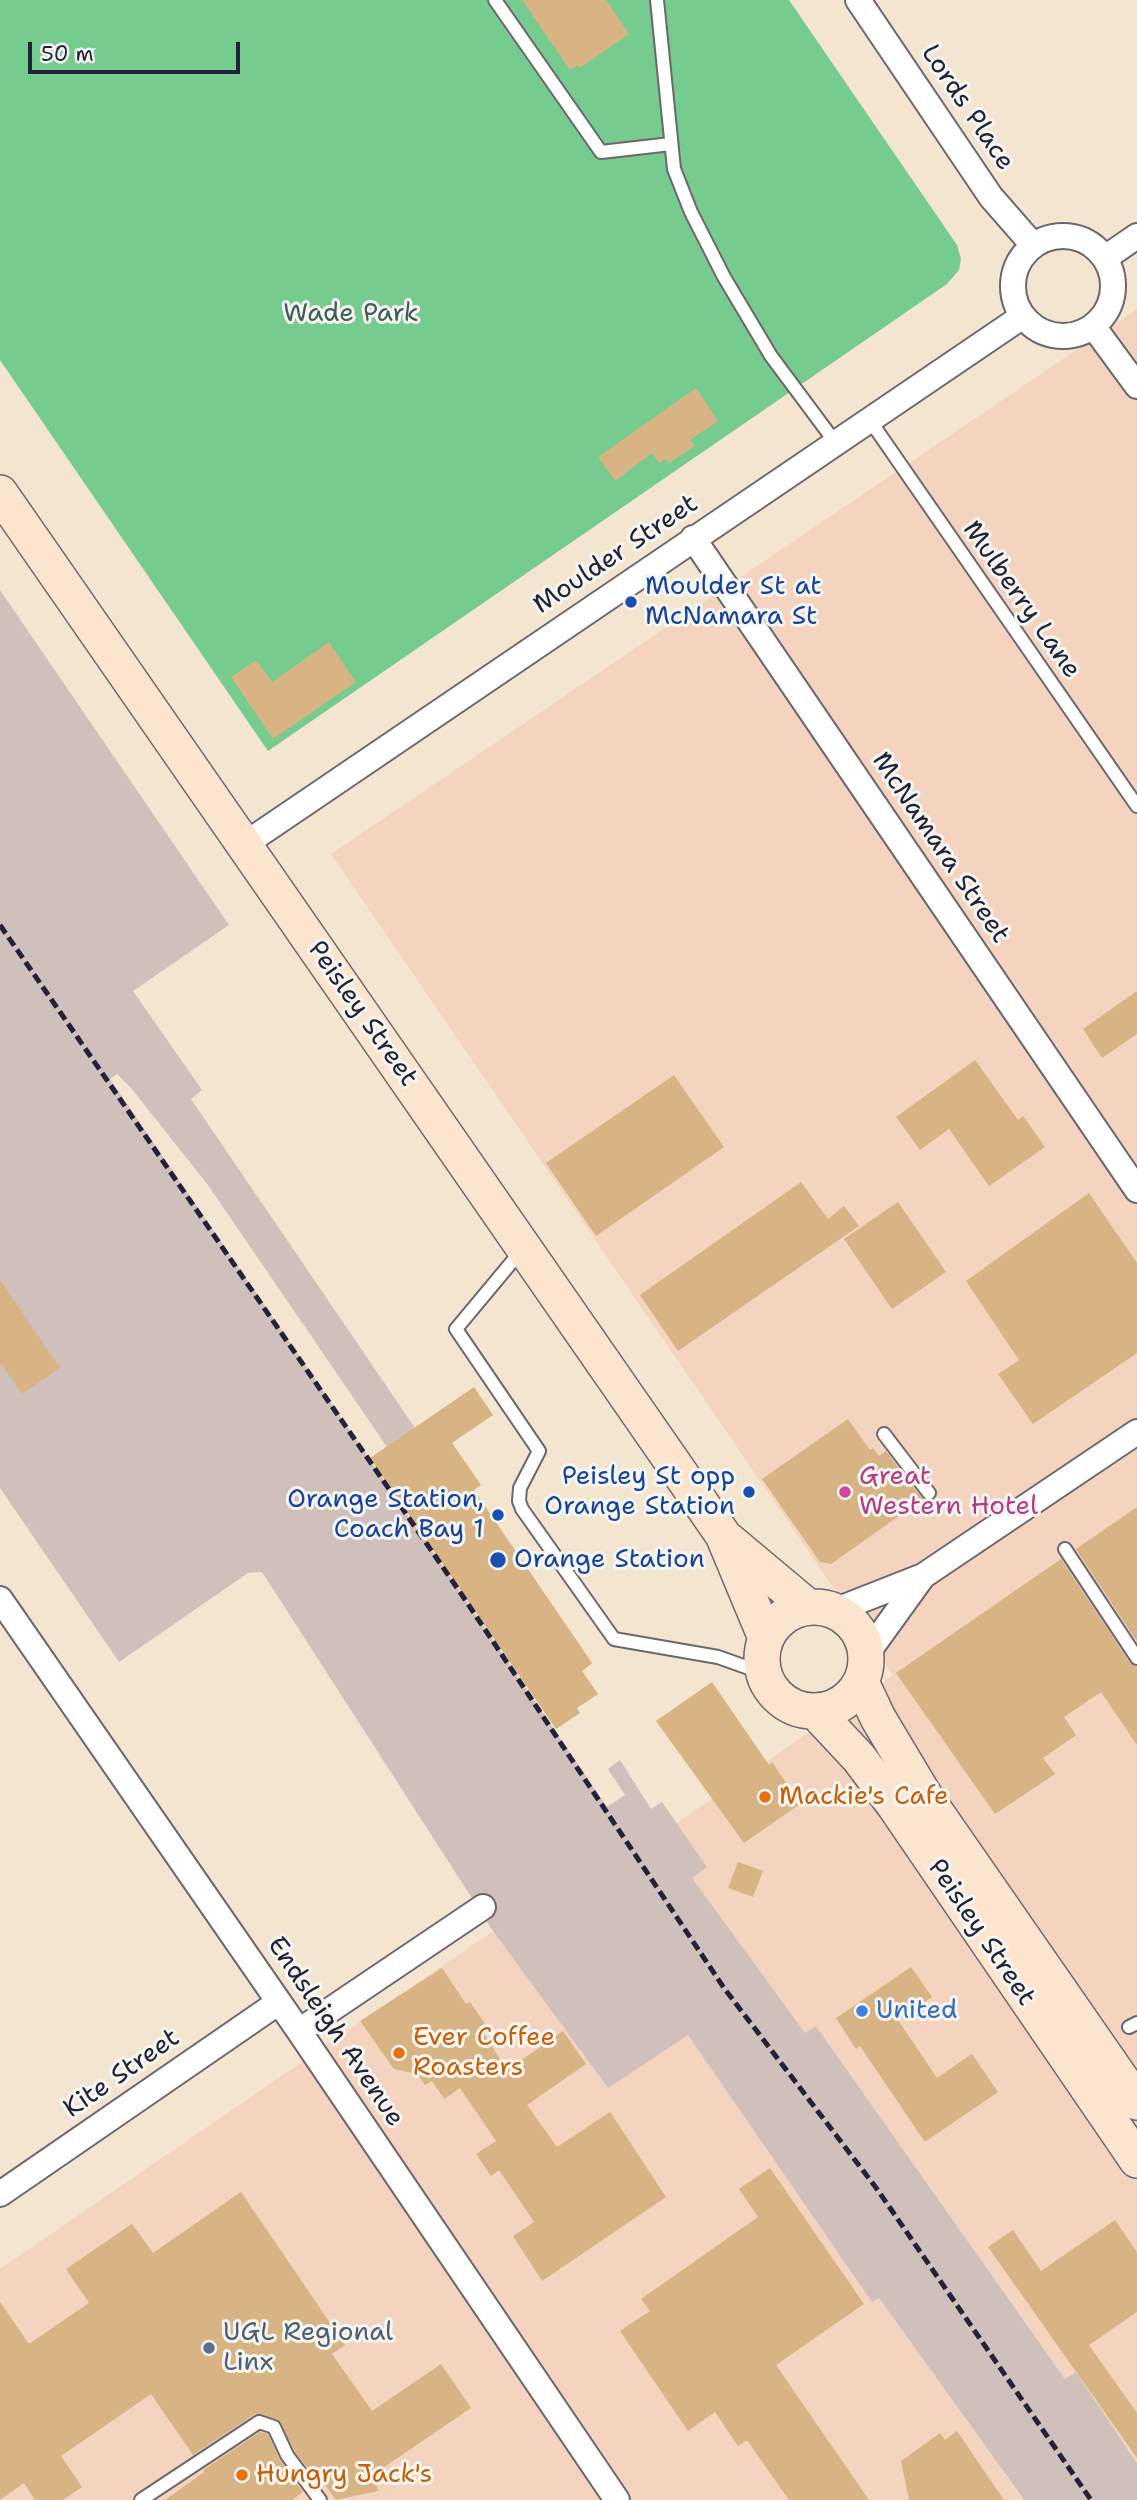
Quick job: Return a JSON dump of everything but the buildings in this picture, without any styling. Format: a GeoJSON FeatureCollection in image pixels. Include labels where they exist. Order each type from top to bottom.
{"type":"FeatureCollection","features":[{"type":"Feature","properties":{"kind":"main road","name":"Peisley Street"},"geometry":{"type":"LineString","coordinates":[[0,493],[723,1535],[766,1638]]}},
{"type":"Feature","properties":{"kind":"main road","name":"Peisley Street"},"geometry":{"type":"LineString","coordinates":[[723,1535],[821,1609]]}},
{"type":"Feature","properties":{"kind":"main road"},"geometry":{"type":"LineString","coordinates":[[821,1609],[856,1629],[864,1668],[843,1703],[816,1712],[799,1709],[783,1702],[770,1689],[763,1673],[762,1655],[766,1638],[776,1623],[791,1612],[821,1609]]}},
{"type":"Feature","properties":{"kind":"main road","name":"Peisley Street"},"geometry":{"type":"LineString","coordinates":[[864,1668],[878,1718],[924,1795],[1137,2102]]}},
{"type":"Feature","properties":{"kind":"main road","name":"Peisley Street"},"geometry":{"type":"LineString","coordinates":[[816,1712],[841,1737],[895,1806],[1137,2161]]}},
{"type":"Feature","properties":{"kind":"street","name":"Lords Place"},"geometry":{"type":"LineString","coordinates":[[858,0],[992,197],[1033,245]]}},
{"type":"Feature","properties":{"kind":"street"},"geometry":{"type":"LineString","coordinates":[[1058,236],[1072,236],[1096,247],[1105,258],[1111,269],[1112,294],[1109,306],[1093,326],[1069,336],[1055,335],[1032,326],[1023,316],[1013,292],[1013,279],[1017,266],[1033,245],[1058,236]]}},
{"type":"Feature","properties":{"kind":"street"},"geometry":{"type":"LineString","coordinates":[[1105,258],[1137,236]]}},
{"type":"Feature","properties":{"kind":"street","name":"Moulder Street"},"geometry":{"type":"LineString","coordinates":[[245,844],[1023,316]]}},
{"type":"Feature","properties":{"kind":"street"},"geometry":{"type":"LineString","coordinates":[[1093,326],[1137,386]]}},
{"type":"Feature","properties":{"kind":"street","name":"McNamara Street"},"geometry":{"type":"LineString","coordinates":[[693,538],[1137,1190]]}},
{"type":"Feature","properties":{"kind":"street"},"geometry":{"type":"LineString","coordinates":[[821,1609],[923,1576],[1137,1432]]}},
{"type":"Feature","properties":{"kind":"street"},"geometry":{"type":"LineString","coordinates":[[864,1668],[923,1576]]}},
{"type":"Feature","properties":{"kind":"street","name":"Endsleigh Avenue"},"geometry":{"type":"LineString","coordinates":[[0,1599],[299,2031],[617,2500]]}},
{"type":"Feature","properties":{"kind":"street"},"geometry":{"type":"LineString","coordinates":[[299,2031],[483,1907]]}},
{"type":"Feature","properties":{"kind":"street","name":"Kite Street"},"geometry":{"type":"LineString","coordinates":[[0,2194],[279,2002]]}},
{"type":"Feature","properties":{"kind":"lane"},"geometry":{"type":"LineString","coordinates":[[495,0],[601,152],[671,144]]}},
{"type":"Feature","properties":{"kind":"lane"},"geometry":{"type":"LineString","coordinates":[[657,0],[674,169],[691,212],[724,277],[771,356],[835,442]]}},
{"type":"Feature","properties":{"kind":"lane","name":"Mulberry Lane"},"geometry":{"type":"LineString","coordinates":[[869,419],[1137,806]]}},
{"type":"Feature","properties":{"kind":"lane"},"geometry":{"type":"LineString","coordinates":[[523,1248],[456,1329],[539,1451],[520,1488],[519,1501],[522,1509],[614,1639],[718,1657],[763,1673]]}},
{"type":"Feature","properties":{"kind":"lane"},"geometry":{"type":"LineString","coordinates":[[884,1434],[929,1493]]}},
{"type":"Feature","properties":{"kind":"lane"},"geometry":{"type":"LineString","coordinates":[[1065,1549],[1137,1658]]}},
{"type":"Feature","properties":{"kind":"lane"},"geometry":{"type":"LineString","coordinates":[[141,2500],[259,2422],[274,2427],[287,2455],[320,2500]]}},
{"type":"Feature","properties":{"kind":"shaded area"},"geometry":{"type":"Polygon","coordinates":[[[1137,309],[1137,2463],[1077,2372],[1066,2380],[817,2027],[805,2034],[691,1878],[707,1867],[675,1824],[893,1675],[331,854],[1137,309]]]}},
{"type":"Feature","properties":{"kind":"shaded area"},"geometry":{"type":"Polygon","coordinates":[[[0,590],[229,925],[133,991],[202,1090],[191,1099],[415,1428],[387,1447],[208,1185],[131,1088],[117,1074],[110,1079],[607,1807],[625,1795],[608,1769],[620,1760],[651,1809],[662,1802],[707,1867],[692,1878],[805,2033],[816,2026],[1065,2379],[1076,2372],[1137,2463],[1137,2500],[1024,2500],[879,2298],[872,2302],[688,2035],[608,2088],[493,1931],[262,1572],[248,1573],[119,1662],[0,1488],[0,590]]]}},
{"type":"Feature","properties":{"kind":"shaded area"},"geometry":{"type":"Polygon","coordinates":[[[493,1931],[608,2088],[688,2034],[872,2301],[879,2298],[1023,2500],[0,2500],[0,2269],[493,1931]]]}},
{"type":"Feature","properties":{"kind":"green space","name":"Wade Park"},"geometry":{"type":"Polygon","coordinates":[[[0,0],[789,0],[957,245],[961,259],[959,270],[947,284],[268,751],[0,360],[0,0]]]}},
{"type":"Feature","properties":{"kind":"railway"},"geometry":{"type":"LineString","coordinates":[[0,925],[462,1595],[724,1988],[877,2189],[1091,2500]]}},
{"type":"Feature","properties":{"kind":"place","name":"Moulder St at McNamara St"},"geometry":{"type":"Point","coordinates":[631,602]}},
{"type":"Feature","properties":{"kind":"place","name":"Peisley St opp Orange Station"},"geometry":{"type":"Point","coordinates":[749,1492]}},
{"type":"Feature","properties":{"kind":"place","name":"Great Western Hotel"},"geometry":{"type":"Point","coordinates":[845,1492]}},
{"type":"Feature","properties":{"kind":"place","name":"Orange Station, Coach Bay 1"},"geometry":{"type":"Point","coordinates":[498,1515]}},
{"type":"Feature","properties":{"kind":"place","name":"Orange Station"},"geometry":{"type":"Point","coordinates":[498,1560]}},
{"type":"Feature","properties":{"kind":"place","name":"Mackie's Cafe"},"geometry":{"type":"Point","coordinates":[765,1797]}},
{"type":"Feature","properties":{"kind":"place","name":"United"},"geometry":{"type":"Point","coordinates":[862,2011]}},
{"type":"Feature","properties":{"kind":"place","name":"Ever Coffee Roasters"},"geometry":{"type":"Point","coordinates":[399,2053]}},
{"type":"Feature","properties":{"kind":"place","name":"UGL Regional Linx"},"geometry":{"type":"Point","coordinates":[209,2348]}},
{"type":"Feature","properties":{"kind":"place","name":"Hungry Jack's"},"geometry":{"type":"Point","coordinates":[242,2475]}}]}
